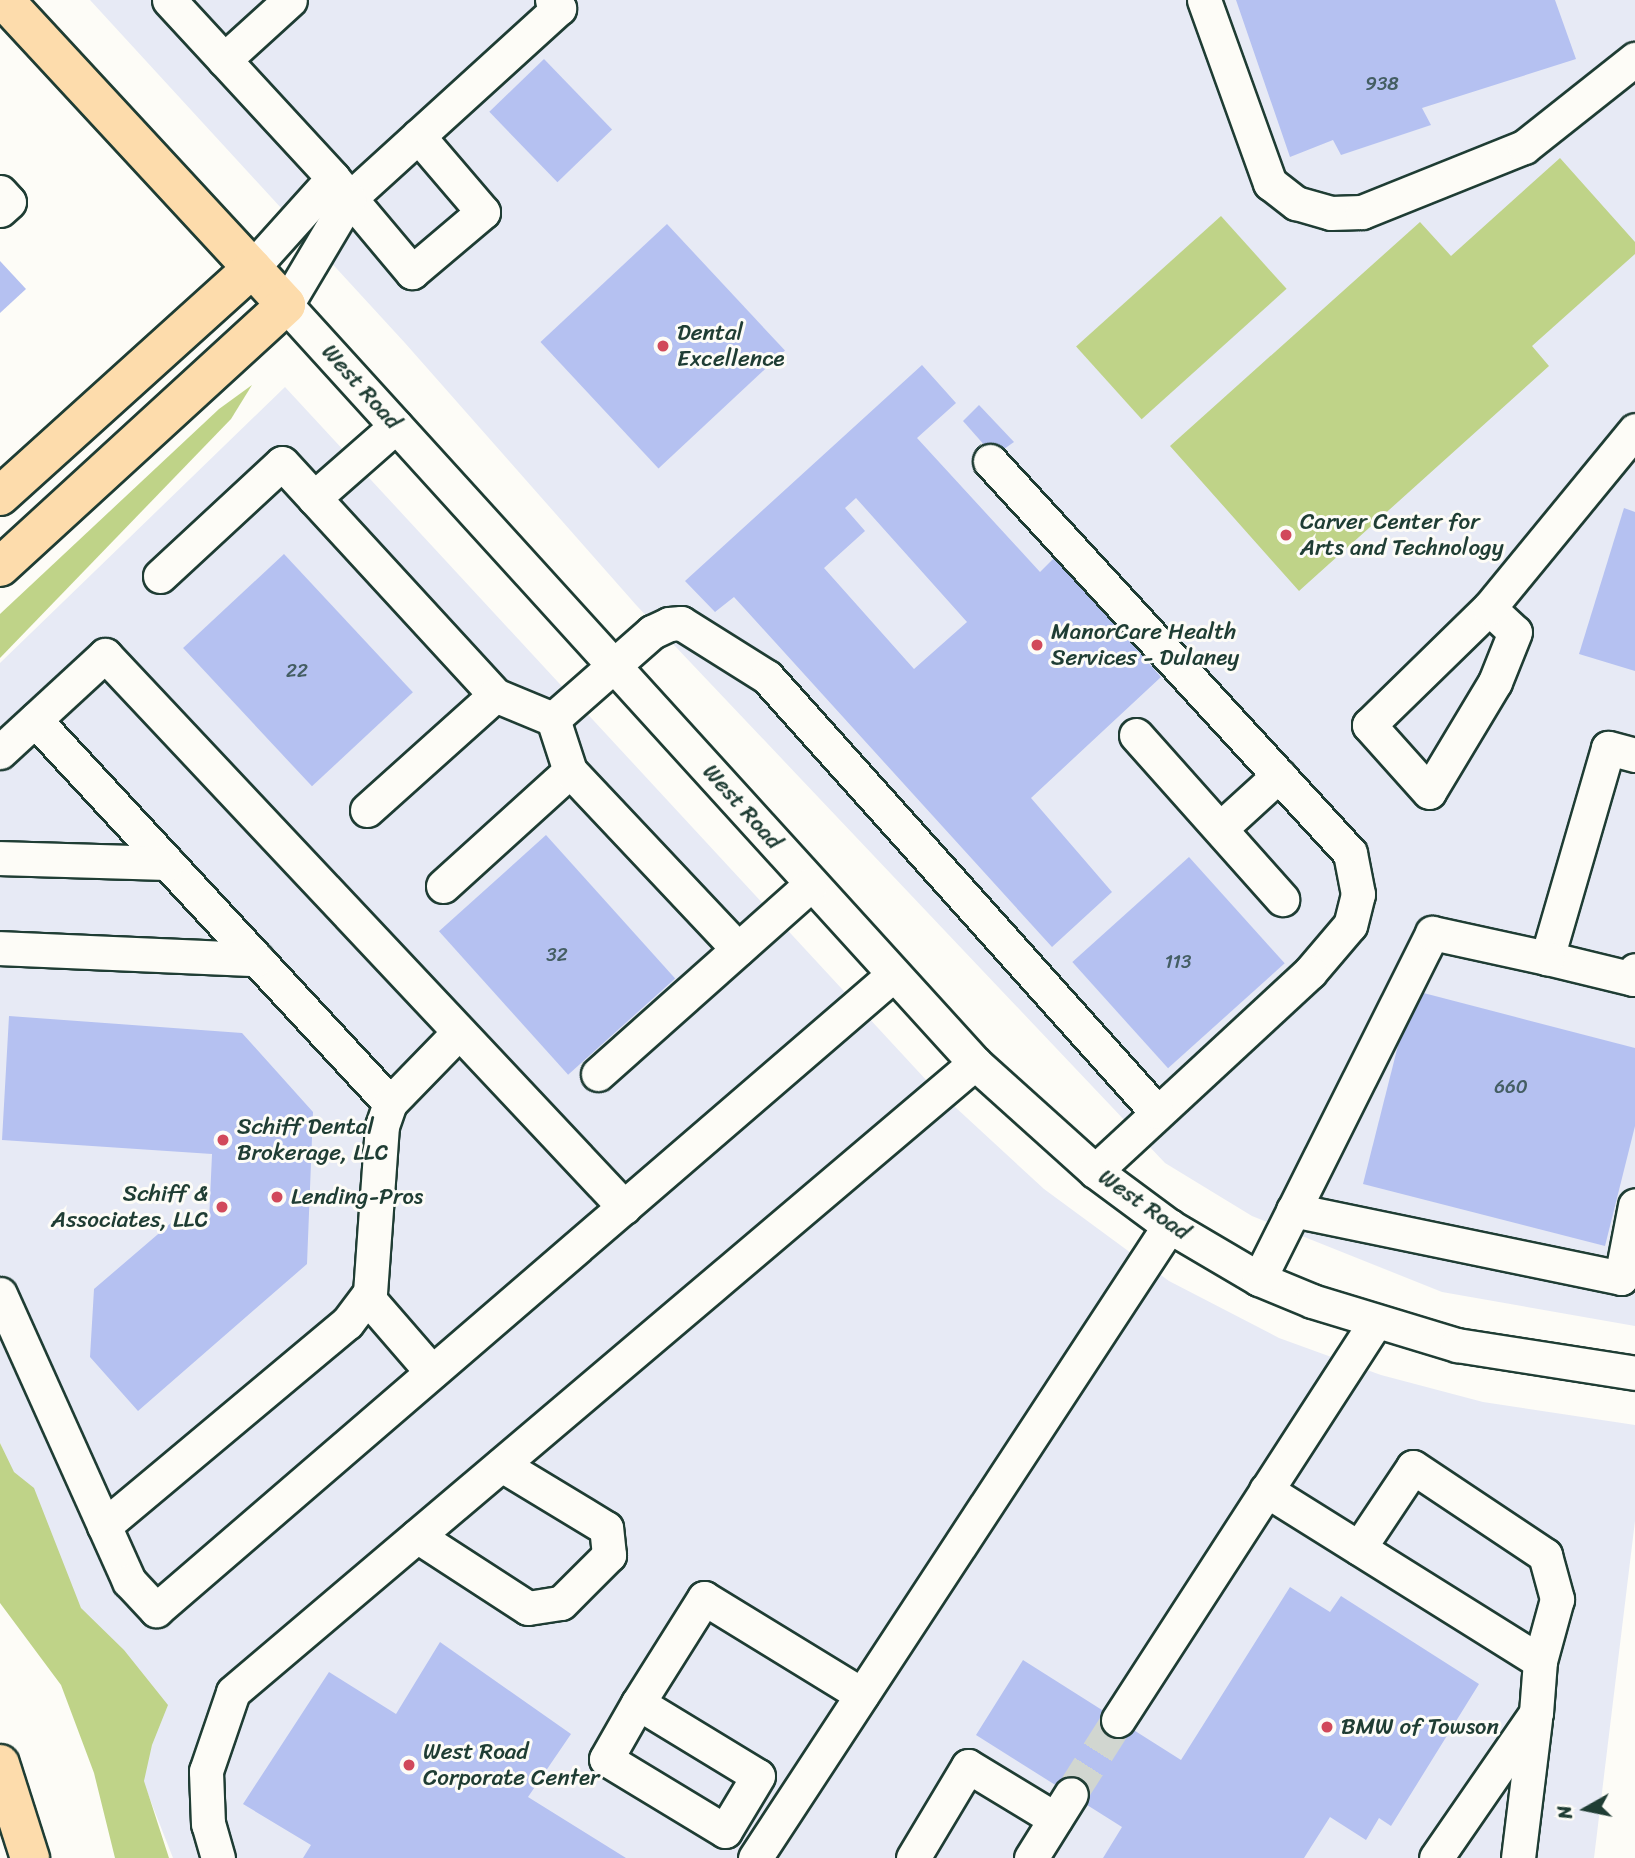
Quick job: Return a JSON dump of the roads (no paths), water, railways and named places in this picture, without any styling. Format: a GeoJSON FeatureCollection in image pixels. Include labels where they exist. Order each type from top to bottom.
{"type":"FeatureCollection","features":[{"type":"Feature","properties":{"kind":"main road","name":"West Road"},"geometry":{"type":"LineString","coordinates":[[4,0],[286,305]]}},
{"type":"Feature","properties":{"kind":"main road"},"geometry":{"type":"LineString","coordinates":[[0,496],[252,268]]}},
{"type":"Feature","properties":{"kind":"main road"},"geometry":{"type":"LineString","coordinates":[[0,567],[286,305]]}},
{"type":"Feature","properties":{"kind":"main road"},"geometry":{"type":"LineString","coordinates":[[0,1764],[30,1858]]}},
{"type":"Feature","properties":{"kind":"main road"},"geometry":{"type":"LineString","coordinates":[[0,1818],[16,1858]]}},
{"type":"Feature","properties":{"kind":"street"},"geometry":{"type":"LineString","coordinates":[[169,0],[341,189],[412,272],[483,212],[418,136]]}},
{"type":"Feature","properties":{"kind":"street"},"geometry":{"type":"LineString","coordinates":[[224,60],[290,0]]}},
{"type":"Feature","properties":{"kind":"street"},"geometry":{"type":"LineString","coordinates":[[252,268],[341,189],[418,136],[559,8],[552,0]]}},
{"type":"Feature","properties":{"kind":"street"},"geometry":{"type":"LineString","coordinates":[[1204,0],[1270,183],[1296,203],[1331,213],[1362,212],[1524,146],[1635,59]]}},
{"type":"Feature","properties":{"kind":"street"},"geometry":{"type":"LineString","coordinates":[[286,305],[341,189]]}},
{"type":"Feature","properties":{"kind":"street","name":"West Road"},"geometry":{"type":"LineString","coordinates":[[286,305],[975,1063],[1095,1171],[1169,1226],[1259,1279],[1375,1322],[1457,1345],[1635,1373]]}},
{"type":"Feature","properties":{"kind":"street"},"geometry":{"type":"LineString","coordinates":[[314,498],[396,426]]}},
{"type":"Feature","properties":{"kind":"street"},"geometry":{"type":"LineString","coordinates":[[1489,608],[1516,632],[1495,682],[1429,792],[1369,725],[1489,608],[1633,436]]}},
{"type":"Feature","properties":{"kind":"street"},"geometry":{"type":"LineString","coordinates":[[990,461],[1350,853],[1358,894],[1350,925],[1310,972],[1156,1111],[1095,1171]]}},
{"type":"Feature","properties":{"kind":"street"},"geometry":{"type":"LineString","coordinates":[[160,576],[282,463],[495,695],[553,719],[570,771],[738,949]]}},
{"type":"Feature","properties":{"kind":"street"},"geometry":{"type":"LineString","coordinates":[[553,719],[652,632],[681,623],[767,677],[1156,1111]]}},
{"type":"Feature","properties":{"kind":"street"},"geometry":{"type":"LineString","coordinates":[[0,752],[105,655],[624,1208]]}},
{"type":"Feature","properties":{"kind":"street"},"geometry":{"type":"LineString","coordinates":[[367,810],[495,695]]}},
{"type":"Feature","properties":{"kind":"street"},"geometry":{"type":"LineString","coordinates":[[35,720],[390,1103]]}},
{"type":"Feature","properties":{"kind":"street"},"geometry":{"type":"LineString","coordinates":[[1136,735],[1222,827],[1282,899]]}},
{"type":"Feature","properties":{"kind":"street"},"geometry":{"type":"LineString","coordinates":[[1547,958],[1608,748],[1635,755]]}},
{"type":"Feature","properties":{"kind":"street"},"geometry":{"type":"LineString","coordinates":[[443,886],[570,771]]}},
{"type":"Feature","properties":{"kind":"street"},"geometry":{"type":"LineString","coordinates":[[1222,827],[1279,775]]}},
{"type":"Feature","properties":{"kind":"street"},"geometry":{"type":"LineString","coordinates":[[0,858],[167,863]]}},
{"type":"Feature","properties":{"kind":"street"},"geometry":{"type":"LineString","coordinates":[[598,1074],[811,884]]}},
{"type":"Feature","properties":{"kind":"street"},"geometry":{"type":"LineString","coordinates":[[1259,1279],[1432,933],[1634,976]]}},
{"type":"Feature","properties":{"kind":"street"},"geometry":{"type":"LineString","coordinates":[[0,948],[257,959]]}},
{"type":"Feature","properties":{"kind":"street"},"geometry":{"type":"LineString","coordinates":[[0,1294],[129,1581],[156,1610],[893,975]]}},
{"type":"Feature","properties":{"kind":"street"},"geometry":{"type":"LineString","coordinates":[[104,1526],[347,1323],[367,1297],[382,1126],[390,1103],[459,1032]]}},
{"type":"Feature","properties":{"kind":"street"},"geometry":{"type":"LineString","coordinates":[[218,1858],[208,1824],[206,1771],[233,1692],[975,1063]]}},
{"type":"Feature","properties":{"kind":"street"},"geometry":{"type":"LineString","coordinates":[[1293,1210],[1621,1278],[1635,1205]]}},
{"type":"Feature","properties":{"kind":"street"},"geometry":{"type":"LineString","coordinates":[[755,1858],[1169,1226]]}},
{"type":"Feature","properties":{"kind":"street"},"geometry":{"type":"LineString","coordinates":[[367,1297],[432,1372]]}},
{"type":"Feature","properties":{"kind":"street"},"geometry":{"type":"LineString","coordinates":[[1118,1720],[1375,1322]]}},
{"type":"Feature","properties":{"kind":"street"},"geometry":{"type":"LineString","coordinates":[[417,1536],[528,1608],[561,1603],[609,1555],[606,1528],[502,1465]]}},
{"type":"Feature","properties":{"kind":"street"},"geometry":{"type":"LineString","coordinates":[[1359,1548],[1413,1467],[1545,1555],[1557,1599],[1541,1661],[1518,1858]]}},
{"type":"Feature","properties":{"kind":"street"},"geometry":{"type":"LineString","coordinates":[[1266,1490],[1541,1661]]}},
{"type":"Feature","properties":{"kind":"street"},"geometry":{"type":"LineString","coordinates":[[638,1703],[704,1598],[862,1695]]}},
{"type":"Feature","properties":{"kind":"street"},"geometry":{"type":"LineString","coordinates":[[1436,1858],[1536,1713]]}},
{"type":"Feature","properties":{"kind":"street"},"geometry":{"type":"LineString","coordinates":[[912,1858],[968,1766],[1063,1807],[1031,1858]]}},
{"type":"Feature","properties":{"kind":"tunnel"},"geometry":{"type":"LineString","coordinates":[[1071,1794],[1118,1720]]}},
{"type":"Feature","properties":{"kind":"place","name":"Dental Excellence"},"geometry":{"type":"Point","coordinates":[663,346]}},
{"type":"Feature","properties":{"kind":"place","name":"Carver Center for Arts and Technology"},"geometry":{"type":"Point","coordinates":[1286,535]}},
{"type":"Feature","properties":{"kind":"place","name":"ManorCare Health Services - Dulaney"},"geometry":{"type":"Point","coordinates":[1037,645]}},
{"type":"Feature","properties":{"kind":"place","name":"Schiff Dental Brokerage, LLC"},"geometry":{"type":"Point","coordinates":[223,1140]}},
{"type":"Feature","properties":{"kind":"place","name":"Lending-Pros"},"geometry":{"type":"Point","coordinates":[277,1197]}},
{"type":"Feature","properties":{"kind":"place","name":"Schiff & Associates, LLC"},"geometry":{"type":"Point","coordinates":[222,1207]}},
{"type":"Feature","properties":{"kind":"place","name":"BMW of Towson"},"geometry":{"type":"Point","coordinates":[1327,1727]}},
{"type":"Feature","properties":{"kind":"place","name":"West Road Corporate Center"},"geometry":{"type":"Point","coordinates":[409,1765]}}]}
